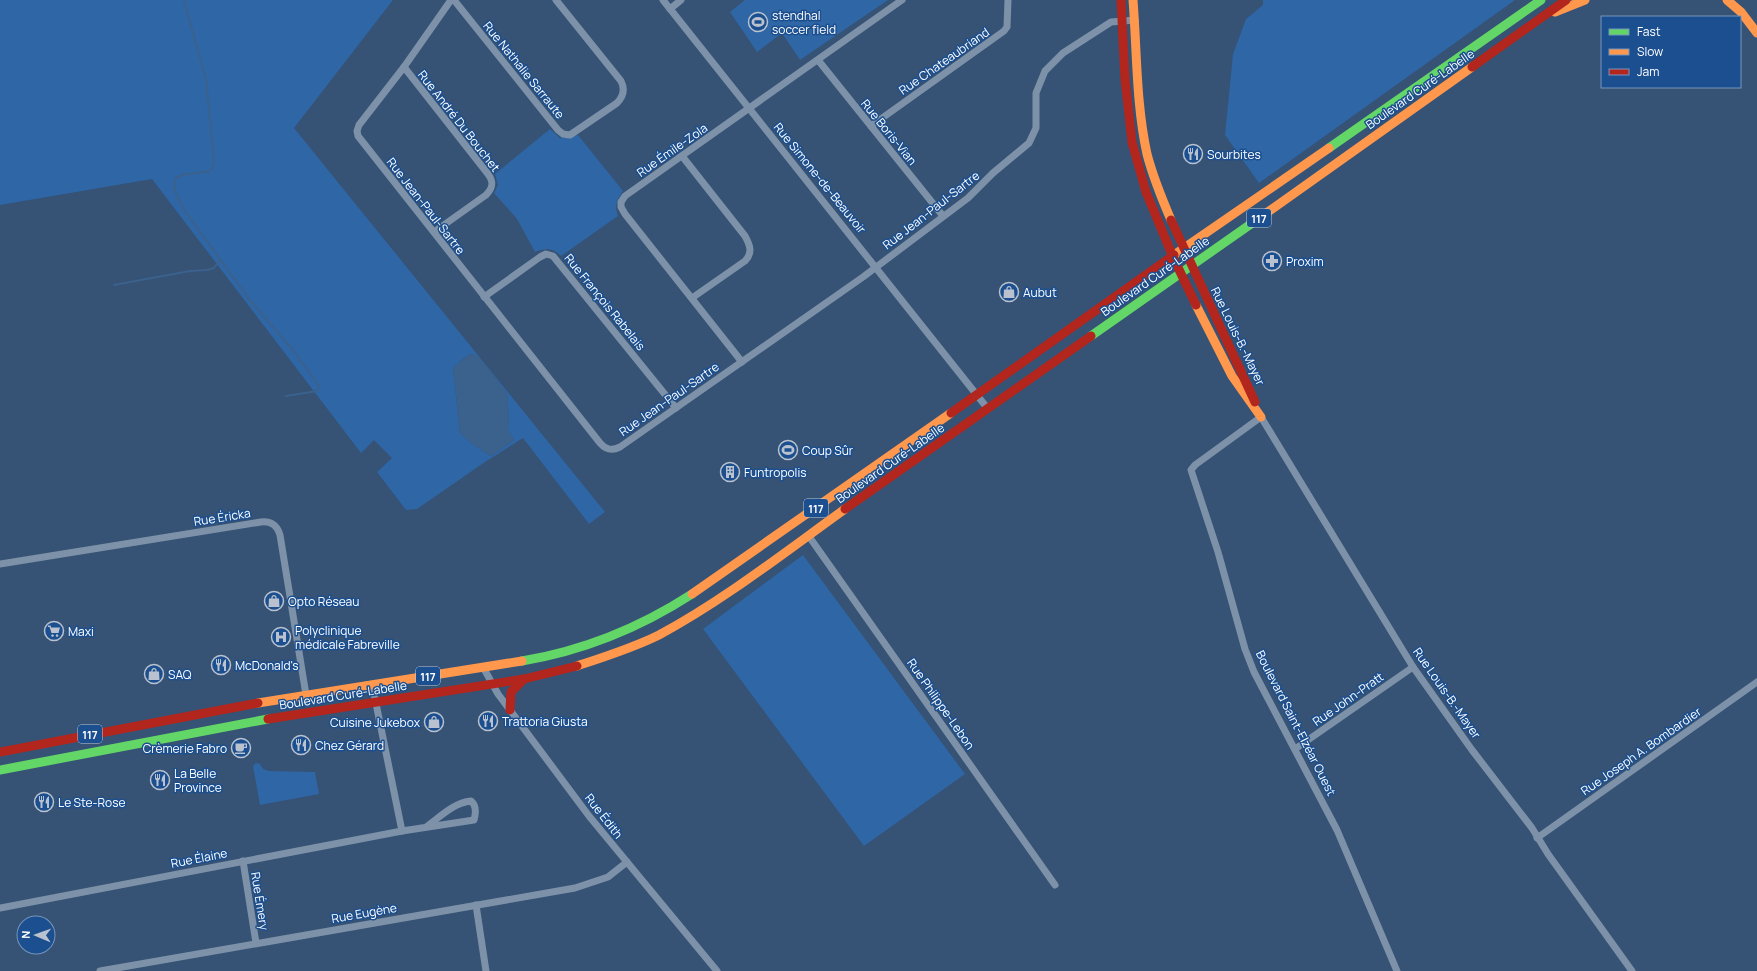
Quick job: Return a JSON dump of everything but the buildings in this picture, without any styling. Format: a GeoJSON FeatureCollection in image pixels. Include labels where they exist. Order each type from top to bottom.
{"type":"FeatureCollection","features":[{"type":"Feature","properties":{"kind":"main road"},"geometry":{"type":"LineString","coordinates":[[1121,0],[1127,99],[1135,154],[1150,204],[1180,274]]}},
{"type":"Feature","properties":{"kind":"main road"},"geometry":{"type":"LineString","coordinates":[[1133,0],[1138,80],[1146,146],[1160,193],[1191,266]]}},
{"type":"Feature","properties":{"kind":"main road","name":"Boulevard Curé-Labelle"},"geometry":{"type":"LineString","coordinates":[[0,770],[259,720],[524,679],[590,663],[658,635],[704,608],[1180,274],[1566,0]]}},
{"type":"Feature","properties":{"kind":"main road"},"geometry":{"type":"LineString","coordinates":[[1542,18],[1585,0]]}},
{"type":"Feature","properties":{"kind":"main road"},"geometry":{"type":"LineString","coordinates":[[1727,0],[1741,12],[1757,33]]}},
{"type":"Feature","properties":{"kind":"main road","name":"Boulevard Curé-Labelle"},"geometry":{"type":"LineString","coordinates":[[0,752],[306,695],[533,659],[578,648],[622,633],[670,608],[711,582],[1183,249],[1538,2]]}},
{"type":"Feature","properties":{"kind":"main road","name":"Rue Louis-B.-Mayer"},"geometry":{"type":"LineString","coordinates":[[1191,266],[1242,368],[1261,417]]}},
{"type":"Feature","properties":{"kind":"main road","name":"Rue Louis-B.-Mayer"},"geometry":{"type":"LineString","coordinates":[[1180,274],[1232,376],[1261,417]]}},
{"type":"Feature","properties":{"kind":"main road"},"geometry":{"type":"LineString","coordinates":[[510,710],[511,692],[514,687],[524,679]]}},
{"type":"Feature","properties":{"kind":"street","name":"Rue Nathalie Sarraute"},"geometry":{"type":"LineString","coordinates":[[453,0],[558,130],[563,134],[570,135],[619,101],[622,97],[623,89],[621,81],[556,0]]}},
{"type":"Feature","properties":{"kind":"street","name":"Rue Jean-Paul-Sartre"},"geometry":{"type":"LineString","coordinates":[[453,0],[359,125],[358,133],[363,144],[606,449],[620,447],[876,267],[968,198],[993,173],[1029,143],[1036,128],[1036,93],[1045,71],[1063,53],[1111,22],[1135,20]]}},
{"type":"Feature","properties":{"kind":"street","name":"Rue Simone-de-Beauvoir"},"geometry":{"type":"LineString","coordinates":[[663,0],[988,408]]}},
{"type":"Feature","properties":{"kind":"street"},"geometry":{"type":"LineString","coordinates":[[670,9],[681,0]]}},
{"type":"Feature","properties":{"kind":"street","name":"Rue Émile-Zola"},"geometry":{"type":"LineString","coordinates":[[742,362],[625,214],[621,203],[626,196],[902,0]]}},
{"type":"Feature","properties":{"kind":"street","name":"Rue Chateaubriand"},"geometry":{"type":"LineString","coordinates":[[870,126],[1004,32],[1007,26],[1008,0]]}},
{"type":"Feature","properties":{"kind":"street","name":"Rue Boris-Vian"},"geometry":{"type":"LineString","coordinates":[[818,60],[943,216]]}},
{"type":"Feature","properties":{"kind":"street","name":"Rue André Du Bouchet"},"geometry":{"type":"LineString","coordinates":[[404,67],[492,181],[492,187],[486,195],[434,232]]}},
{"type":"Feature","properties":{"kind":"street"},"geometry":{"type":"LineString","coordinates":[[682,156],[745,236],[749,243],[750,250],[750,254],[745,261],[692,298]]}},
{"type":"Feature","properties":{"kind":"street","name":"Rue François Rabelais"},"geometry":{"type":"LineString","coordinates":[[484,297],[538,258],[546,254],[553,256],[676,408]]}},
{"type":"Feature","properties":{"kind":"street","name":"Rue Louis-B.-Mayer"},"geometry":{"type":"LineString","coordinates":[[1261,417],[1413,667],[1632,971]]}},
{"type":"Feature","properties":{"kind":"street","name":"Boulevard Saint-Elzéar Ouest"},"geometry":{"type":"LineString","coordinates":[[1261,417],[1195,465],[1192,470],[1251,664],[1337,830],[1398,971]]}},
{"type":"Feature","properties":{"kind":"street","name":"Rue Éricka"},"geometry":{"type":"LineString","coordinates":[[0,564],[254,523],[272,523],[277,528],[280,535],[306,695]]}},
{"type":"Feature","properties":{"kind":"street","name":"Rue Philippe-Lebon"},"geometry":{"type":"LineString","coordinates":[[808,535],[1055,885]]}},
{"type":"Feature","properties":{"kind":"street","name":"Rue Édith"},"geometry":{"type":"LineString","coordinates":[[483,667],[492,684],[510,710],[589,816],[717,971]]}},
{"type":"Feature","properties":{"kind":"street","name":"Rue John-Pratt"},"geometry":{"type":"LineString","coordinates":[[1295,749],[1413,667]]}},
{"type":"Feature","properties":{"kind":"street","name":"Rue Joseph A. Bombardier"},"geometry":{"type":"LineString","coordinates":[[1537,838],[1757,682]]}},
{"type":"Feature","properties":{"kind":"street"},"geometry":{"type":"LineString","coordinates":[[372,684],[402,831]]}},
{"type":"Feature","properties":{"kind":"street","name":"Rue Élaine"},"geometry":{"type":"LineString","coordinates":[[0,908],[402,831],[474,820],[477,812],[474,804],[471,802],[463,802],[449,810],[426,827]]}},
{"type":"Feature","properties":{"kind":"street","name":"Rue Émery"},"geometry":{"type":"LineString","coordinates":[[243,861],[256,943]]}},
{"type":"Feature","properties":{"kind":"street","name":"Rue Eugène"},"geometry":{"type":"LineString","coordinates":[[100,971],[575,888],[608,877],[627,862]]}},
{"type":"Feature","properties":{"kind":"street"},"geometry":{"type":"LineString","coordinates":[[476,905],[486,971]]}},
{"type":"Feature","properties":{"kind":"shaded area"},"geometry":{"type":"Polygon","coordinates":[[[0,0],[393,0],[294,128],[605,512],[589,524],[523,438],[417,509],[406,510],[377,472],[392,458],[374,440],[361,453],[152,179],[0,205],[0,0]],[[473,354],[465,357],[453,368],[460,433],[471,443],[491,456],[514,440],[507,430],[509,423],[507,393],[473,354]]]}},
{"type":"Feature","properties":{"kind":"shaded area"},"geometry":{"type":"Polygon","coordinates":[[[745,0],[888,0],[800,60],[782,33],[757,52],[730,12],[745,0]]]}},
{"type":"Feature","properties":{"kind":"shaded area"},"geometry":{"type":"Polygon","coordinates":[[[1263,0],[1515,0],[1259,183],[1225,135],[1233,54],[1246,19],[1263,5],[1263,0]]]}},
{"type":"Feature","properties":{"kind":"shaded area"},"geometry":{"type":"Polygon","coordinates":[[[550,129],[560,138],[578,135],[623,191],[617,203],[616,209],[618,216],[561,256],[552,250],[535,252],[517,219],[494,193],[498,185],[495,174],[550,129]]]}},
{"type":"Feature","properties":{"kind":"shaded area"},"geometry":{"type":"Polygon","coordinates":[[[474,354],[479,357],[507,393],[508,430],[514,440],[491,456],[471,443],[460,433],[453,368],[465,357],[474,354]]]}},
{"type":"Feature","properties":{"kind":"shaded area"},"geometry":{"type":"Polygon","coordinates":[[[803,555],[965,774],[864,846],[703,629],[803,555]]]}},
{"type":"Feature","properties":{"kind":"shaded area"},"geometry":{"type":"Polygon","coordinates":[[[256,763],[260,764],[263,769],[269,771],[315,772],[319,794],[260,805],[253,766],[256,763]]]}},
{"type":"Feature","properties":{"kind":"waterway"},"geometry":{"type":"LineString","coordinates":[[184,0],[206,80],[214,165],[210,171],[182,175],[176,178],[174,185],[176,194],[185,211],[249,299],[293,350],[319,386],[317,391],[286,396]]}},
{"type":"Feature","properties":{"kind":"waterway"},"geometry":{"type":"LineString","coordinates":[[114,285],[190,271],[207,270],[214,268],[220,260]]}},
{"type":"Feature","properties":{"kind":"traffic: fast"},"geometry":{"type":"LineString","coordinates":[[1329,148],[1541,0]]}},
{"type":"Feature","properties":{"kind":"traffic: fast"},"geometry":{"type":"LineString","coordinates":[[1091,336],[1258,219]]}},
{"type":"Feature","properties":{"kind":"traffic: fast"},"geometry":{"type":"LineString","coordinates":[[522,661],[567,651],[610,636],[652,617],[692,594]]}},
{"type":"Feature","properties":{"kind":"traffic: fast"},"geometry":{"type":"LineString","coordinates":[[0,770],[268,719]]}},
{"type":"Feature","properties":{"kind":"traffic: slow"},"geometry":{"type":"LineString","coordinates":[[1133,0],[1143,135],[1152,171],[1171,220]]}},
{"type":"Feature","properties":{"kind":"traffic: slow"},"geometry":{"type":"LineString","coordinates":[[1555,12],[1585,0]]}},
{"type":"Feature","properties":{"kind":"traffic: slow"},"geometry":{"type":"LineString","coordinates":[[1727,0],[1741,12],[1757,33]]}},
{"type":"Feature","properties":{"kind":"traffic: slow"},"geometry":{"type":"LineString","coordinates":[[1258,219],[1472,67]]}},
{"type":"Feature","properties":{"kind":"traffic: slow"},"geometry":{"type":"LineString","coordinates":[[1174,255],[1329,148]]}},
{"type":"Feature","properties":{"kind":"traffic: slow"},"geometry":{"type":"LineString","coordinates":[[1196,305],[1232,376],[1261,417]]}},
{"type":"Feature","properties":{"kind":"traffic: slow"},"geometry":{"type":"LineString","coordinates":[[692,594],[951,413]]}},
{"type":"Feature","properties":{"kind":"traffic: slow"},"geometry":{"type":"LineString","coordinates":[[577,666],[618,652],[659,635],[707,607],[845,509]]}},
{"type":"Feature","properties":{"kind":"traffic: slow"},"geometry":{"type":"LineString","coordinates":[[258,703],[522,661]]}},
{"type":"Feature","properties":{"kind":"traffic: jam"},"geometry":{"type":"LineString","coordinates":[[1121,0],[1125,79],[1132,142],[1146,192],[1173,257],[1196,305]]}},
{"type":"Feature","properties":{"kind":"traffic: jam"},"geometry":{"type":"LineString","coordinates":[[1472,67],[1566,0]]}},
{"type":"Feature","properties":{"kind":"traffic: jam"},"geometry":{"type":"LineString","coordinates":[[1171,220],[1255,402]]}},
{"type":"Feature","properties":{"kind":"traffic: jam"},"geometry":{"type":"LineString","coordinates":[[951,413],[1174,255]]}},
{"type":"Feature","properties":{"kind":"traffic: jam"},"geometry":{"type":"LineString","coordinates":[[845,509],[1091,336]]}},
{"type":"Feature","properties":{"kind":"traffic: jam"},"geometry":{"type":"LineString","coordinates":[[268,719],[524,679],[577,666]]}},
{"type":"Feature","properties":{"kind":"traffic: jam"},"geometry":{"type":"LineString","coordinates":[[510,710],[511,692],[524,679]]}},
{"type":"Feature","properties":{"kind":"traffic: jam"},"geometry":{"type":"LineString","coordinates":[[0,752],[258,703]]}},
{"type":"Feature","properties":{"kind":"place","name":"stendhal soccer field"},"geometry":{"type":"Point","coordinates":[758,22]}},
{"type":"Feature","properties":{"kind":"place","name":"Sourbites"},"geometry":{"type":"Point","coordinates":[1193,154]}},
{"type":"Feature","properties":{"kind":"place","name":"Proxim"},"geometry":{"type":"Point","coordinates":[1272,261]}},
{"type":"Feature","properties":{"kind":"place","name":"Aubut"},"geometry":{"type":"Point","coordinates":[1009,292]}},
{"type":"Feature","properties":{"kind":"place","name":"Coup Sûr"},"geometry":{"type":"Point","coordinates":[788,450]}},
{"type":"Feature","properties":{"kind":"place","name":"Funtropolis"},"geometry":{"type":"Point","coordinates":[730,472]}},
{"type":"Feature","properties":{"kind":"place","name":"Opto Réseau"},"geometry":{"type":"Point","coordinates":[274,601]}},
{"type":"Feature","properties":{"kind":"place","name":"Maxi"},"geometry":{"type":"Point","coordinates":[54,631]}},
{"type":"Feature","properties":{"kind":"place","name":"Polyclinique médicale Fabreville"},"geometry":{"type":"Point","coordinates":[281,637]}},
{"type":"Feature","properties":{"kind":"place","name":"McDonald's"},"geometry":{"type":"Point","coordinates":[221,665]}},
{"type":"Feature","properties":{"kind":"place","name":"SAQ"},"geometry":{"type":"Point","coordinates":[154,674]}},
{"type":"Feature","properties":{"kind":"place","name":"Trattoria Giusta"},"geometry":{"type":"Point","coordinates":[488,721]}},
{"type":"Feature","properties":{"kind":"place","name":"Cuisine Jukebox"},"geometry":{"type":"Point","coordinates":[434,722]}},
{"type":"Feature","properties":{"kind":"place","name":"Chez Gérard"},"geometry":{"type":"Point","coordinates":[301,745]}},
{"type":"Feature","properties":{"kind":"place","name":"Crèmerie Fabro"},"geometry":{"type":"Point","coordinates":[241,748]}},
{"type":"Feature","properties":{"kind":"place","name":"La Belle Province"},"geometry":{"type":"Point","coordinates":[160,780]}},
{"type":"Feature","properties":{"kind":"place","name":"Le Ste-Rose"},"geometry":{"type":"Point","coordinates":[44,802]}}]}
